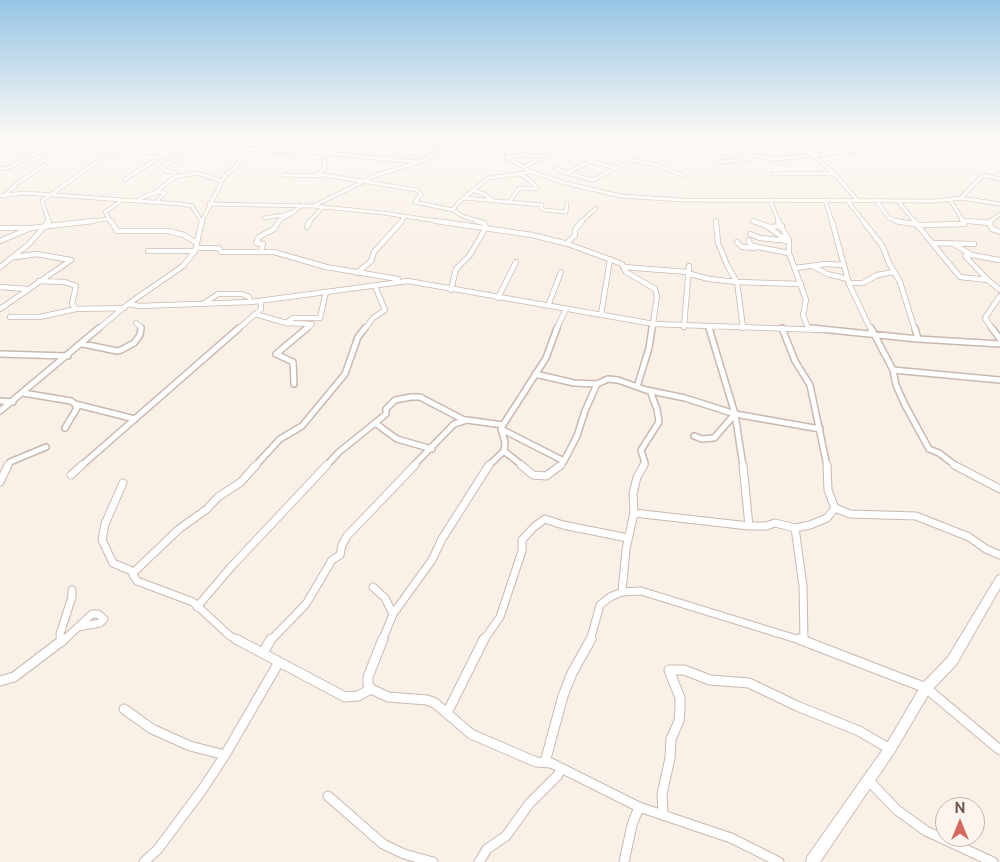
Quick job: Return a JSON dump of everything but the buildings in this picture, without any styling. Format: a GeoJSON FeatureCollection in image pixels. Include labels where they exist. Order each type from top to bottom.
{"type":"FeatureCollection","features":[{"type":"Feature","properties":{"kind":"street"},"geometry":{"type":"LineString","coordinates":[[6,194],[27,177]]}},
{"type":"Feature","properties":{"kind":"street"},"geometry":{"type":"LineString","coordinates":[[0,267],[30,244],[44,228],[49,220],[42,201],[75,177]]}},
{"type":"Feature","properties":{"kind":"street"},"geometry":{"type":"LineString","coordinates":[[124,180],[128,177]]}},
{"type":"Feature","properties":{"kind":"street"},"geometry":{"type":"LineString","coordinates":[[136,201],[156,192],[175,177]]}},
{"type":"Feature","properties":{"kind":"street"},"geometry":{"type":"LineString","coordinates":[[212,177],[222,181]]}},
{"type":"Feature","properties":{"kind":"street"},"geometry":{"type":"LineString","coordinates":[[0,411],[24,393],[128,304],[183,266],[196,250],[202,221],[209,204],[225,177]]}},
{"type":"Feature","properties":{"kind":"street"},"geometry":{"type":"LineString","coordinates":[[335,177],[416,190],[421,192],[421,194],[415,202],[453,210],[462,216],[484,223],[484,230],[470,254],[456,269],[451,290]]}},
{"type":"Feature","properties":{"kind":"street"},"geometry":{"type":"LineString","coordinates":[[313,206],[372,177]]}},
{"type":"Feature","properties":{"kind":"street"},"geometry":{"type":"LineString","coordinates":[[453,210],[481,182],[494,177]]}},
{"type":"Feature","properties":{"kind":"street"},"geometry":{"type":"LineString","coordinates":[[510,201],[518,188],[537,189],[525,177]]}},
{"type":"Feature","properties":{"kind":"street"},"geometry":{"type":"LineString","coordinates":[[550,177],[577,187],[646,199],[847,200],[856,198],[898,201],[961,198],[1000,204]]}},
{"type":"Feature","properties":{"kind":"street"},"geometry":{"type":"LineString","coordinates":[[582,177],[593,180],[598,177]]}},
{"type":"Feature","properties":{"kind":"street"},"geometry":{"type":"LineString","coordinates":[[838,177],[856,198]]}},
{"type":"Feature","properties":{"kind":"street"},"geometry":{"type":"LineString","coordinates":[[961,198],[981,177]]}},
{"type":"Feature","properties":{"kind":"street"},"geometry":{"type":"LineString","coordinates":[[472,190],[484,194],[492,200]]}},
{"type":"Feature","properties":{"kind":"street"},"geometry":{"type":"LineString","coordinates":[[156,192],[162,192],[165,195],[156,202]]}},
{"type":"Feature","properties":{"kind":"street"},"geometry":{"type":"LineString","coordinates":[[0,196],[24,193],[189,205],[202,221]]}},
{"type":"Feature","properties":{"kind":"street"},"geometry":{"type":"LineString","coordinates":[[465,197],[474,200],[510,201],[542,205],[541,208],[544,210],[566,212],[568,203]]}},
{"type":"Feature","properties":{"kind":"street"},"geometry":{"type":"LineString","coordinates":[[123,200],[105,212],[117,231],[168,231],[184,235],[197,243]]}},
{"type":"Feature","properties":{"kind":"street"},"geometry":{"type":"LineString","coordinates":[[770,200],[789,241],[789,253],[801,284],[806,304],[803,315],[808,328]]}},
{"type":"Feature","properties":{"kind":"street"},"geometry":{"type":"LineString","coordinates":[[825,200],[838,239],[848,281],[874,335],[894,370],[896,385],[930,449],[939,453],[959,470],[1000,489]]}},
{"type":"Feature","properties":{"kind":"street"},"geometry":{"type":"LineString","coordinates":[[847,200],[883,247],[900,282],[918,339]]}},
{"type":"Feature","properties":{"kind":"street"},"geometry":{"type":"LineString","coordinates":[[876,200],[889,218],[901,223],[919,225],[965,224],[950,200]]}},
{"type":"Feature","properties":{"kind":"street"},"geometry":{"type":"LineString","coordinates":[[898,201],[960,277],[988,280]]}},
{"type":"Feature","properties":{"kind":"street"},"geometry":{"type":"LineString","coordinates":[[209,204],[313,206],[404,216],[484,230],[532,235],[566,244],[622,264],[626,272],[655,289],[657,296],[654,324],[637,387]]}},
{"type":"Feature","properties":{"kind":"street"},"geometry":{"type":"LineString","coordinates":[[280,220],[301,206]]}},
{"type":"Feature","properties":{"kind":"street"},"geometry":{"type":"LineString","coordinates":[[307,227],[323,207]]}},
{"type":"Feature","properties":{"kind":"street"},"geometry":{"type":"LineString","coordinates":[[566,244],[575,235],[575,230],[588,214],[596,208]]}},
{"type":"Feature","properties":{"kind":"street"},"geometry":{"type":"LineString","coordinates":[[264,218],[293,212]]}},
{"type":"Feature","properties":{"kind":"street"},"geometry":{"type":"LineString","coordinates":[[961,220],[990,223],[1000,214]]}},
{"type":"Feature","properties":{"kind":"street"},"geometry":{"type":"LineString","coordinates":[[261,251],[263,244],[256,242],[258,237],[274,229],[283,215]]}},
{"type":"Feature","properties":{"kind":"street"},"geometry":{"type":"LineString","coordinates":[[357,273],[371,261],[374,252],[397,228],[404,216]]}},
{"type":"Feature","properties":{"kind":"street"},"geometry":{"type":"LineString","coordinates":[[0,228],[44,228],[109,219]]}},
{"type":"Feature","properties":{"kind":"street"},"geometry":{"type":"LineString","coordinates":[[716,221],[718,243],[737,282],[743,328]]}},
{"type":"Feature","properties":{"kind":"street"},"geometry":{"type":"LineString","coordinates":[[753,221],[766,226],[789,241]]}},
{"type":"Feature","properties":{"kind":"street"},"geometry":{"type":"LineString","coordinates":[[990,223],[992,229],[1000,232]]}},
{"type":"Feature","properties":{"kind":"street"},"geometry":{"type":"LineString","coordinates":[[766,226],[782,226]]}},
{"type":"Feature","properties":{"kind":"street"},"geometry":{"type":"LineString","coordinates":[[0,241],[31,228]]}},
{"type":"Feature","properties":{"kind":"street"},"geometry":{"type":"LineString","coordinates":[[750,234],[760,238],[789,241]]}},
{"type":"Feature","properties":{"kind":"street"},"geometry":{"type":"LineString","coordinates":[[750,240],[750,245],[757,248]]}},
{"type":"Feature","properties":{"kind":"street"},"geometry":{"type":"LineString","coordinates":[[737,242],[742,247],[789,253]]}},
{"type":"Feature","properties":{"kind":"street"},"geometry":{"type":"LineString","coordinates":[[934,243],[974,244]]}},
{"type":"Feature","properties":{"kind":"street"},"geometry":{"type":"LineString","coordinates":[[954,244],[972,255]]}},
{"type":"Feature","properties":{"kind":"street"},"geometry":{"type":"LineString","coordinates":[[148,250],[219,248],[221,252],[261,251],[291,256],[326,267],[357,273],[654,324],[709,328],[808,328],[918,339],[1000,344]]}},
{"type":"Feature","properties":{"kind":"street"},"geometry":{"type":"LineString","coordinates":[[0,309],[71,260],[36,254],[14,258]]}},
{"type":"Feature","properties":{"kind":"street"},"geometry":{"type":"LineString","coordinates":[[999,260],[972,255],[965,256],[1000,290]]}},
{"type":"Feature","properties":{"kind":"street"},"geometry":{"type":"LineString","coordinates":[[600,315],[610,259]]}},
{"type":"Feature","properties":{"kind":"street"},"geometry":{"type":"LineString","coordinates":[[498,298],[516,262]]}},
{"type":"Feature","properties":{"kind":"street"},"geometry":{"type":"LineString","coordinates":[[795,268],[844,265]]}},
{"type":"Feature","properties":{"kind":"street"},"geometry":{"type":"LineString","coordinates":[[684,327],[689,266]]}},
{"type":"Feature","properties":{"kind":"street"},"geometry":{"type":"LineString","coordinates":[[813,266],[827,274],[848,281],[863,283],[877,275],[894,272]]}},
{"type":"Feature","properties":{"kind":"street"},"geometry":{"type":"LineString","coordinates":[[623,267],[687,273],[710,279],[737,282],[801,284]]}},
{"type":"Feature","properties":{"kind":"street"},"geometry":{"type":"LineString","coordinates":[[548,306],[561,272]]}},
{"type":"Feature","properties":{"kind":"street"},"geometry":{"type":"LineString","coordinates":[[39,281],[65,282],[76,286],[72,304],[76,309]]}},
{"type":"Feature","properties":{"kind":"street"},"geometry":{"type":"LineString","coordinates":[[128,304],[140,306],[202,305],[251,302],[375,286],[393,281],[408,281]]}},
{"type":"Feature","properties":{"kind":"street"},"geometry":{"type":"LineString","coordinates":[[134,572],[179,528],[207,509],[218,497],[241,482],[280,440],[302,426],[346,374],[358,337],[373,318],[385,310],[375,286]]}},
{"type":"Feature","properties":{"kind":"street"},"geometry":{"type":"LineString","coordinates":[[0,287],[28,289]]}},
{"type":"Feature","properties":{"kind":"street"},"geometry":{"type":"LineString","coordinates":[[286,323],[293,318],[320,318],[326,292]]}},
{"type":"Feature","properties":{"kind":"street"},"geometry":{"type":"LineString","coordinates":[[202,305],[218,294],[242,294],[249,297],[251,302]]}},
{"type":"Feature","properties":{"kind":"street"},"geometry":{"type":"LineString","coordinates":[[1000,296],[985,318],[1000,339]]}},
{"type":"Feature","properties":{"kind":"street"},"geometry":{"type":"LineString","coordinates":[[71,475],[255,314],[261,308],[261,301]]}},
{"type":"Feature","properties":{"kind":"street"},"geometry":{"type":"LineString","coordinates":[[10,317],[40,318],[76,309],[124,308]]}},
{"type":"Feature","properties":{"kind":"street"},"geometry":{"type":"LineString","coordinates":[[566,309],[554,334],[546,358],[502,427],[505,442],[504,451],[488,466],[474,485],[432,560],[393,614],[368,676],[368,685],[370,689],[388,697],[427,700],[435,703],[471,734],[536,762],[546,762],[561,768],[639,807],[731,838],[779,862]]}},
{"type":"Feature","properties":{"kind":"street"},"geometry":{"type":"LineString","coordinates":[[255,314],[286,323],[312,324],[276,354],[293,362],[294,384]]}},
{"type":"Feature","properties":{"kind":"street"},"geometry":{"type":"LineString","coordinates":[[82,344],[117,351],[121,350],[134,343],[140,335],[140,327],[136,323]]}},
{"type":"Feature","properties":{"kind":"street"},"geometry":{"type":"LineString","coordinates":[[709,328],[735,414],[743,465],[749,526]]}},
{"type":"Feature","properties":{"kind":"street"},"geometry":{"type":"LineString","coordinates":[[782,328],[795,361],[810,385],[827,460],[828,490],[835,508],[850,514],[916,516],[969,537],[986,549],[1000,555]]}},
{"type":"Feature","properties":{"kind":"street"},"geometry":{"type":"LineString","coordinates":[[0,354],[68,356]]}},
{"type":"Feature","properties":{"kind":"street"},"geometry":{"type":"LineString","coordinates":[[894,370],[1000,380]]}},
{"type":"Feature","properties":{"kind":"street"},"geometry":{"type":"LineString","coordinates":[[535,374],[558,381],[597,384],[611,379],[650,391],[685,398],[735,414],[820,429]]}},
{"type":"Feature","properties":{"kind":"street"},"geometry":{"type":"LineString","coordinates":[[504,451],[533,475],[546,476],[560,466],[577,436],[585,411],[597,384]]}},
{"type":"Feature","properties":{"kind":"street"},"geometry":{"type":"LineString","coordinates":[[622,592],[623,568],[634,513],[633,494],[637,477],[645,463],[641,450],[659,422],[657,409],[650,391]]}},
{"type":"Feature","properties":{"kind":"street"},"geometry":{"type":"LineString","coordinates":[[24,393],[71,401],[75,404],[135,418]]}},
{"type":"Feature","properties":{"kind":"street"},"geometry":{"type":"LineString","coordinates":[[197,607],[231,567],[301,495],[339,452],[386,414],[386,409],[395,400],[411,396],[420,397],[464,420],[502,427],[564,460]]}},
{"type":"Feature","properties":{"kind":"street"},"geometry":{"type":"LineString","coordinates":[[0,401],[13,402]]}},
{"type":"Feature","properties":{"kind":"street"},"geometry":{"type":"LineString","coordinates":[[65,428],[77,408],[75,404]]}},
{"type":"Feature","properties":{"kind":"street"},"geometry":{"type":"LineString","coordinates":[[694,436],[702,439],[714,438],[735,414]]}},
{"type":"Feature","properties":{"kind":"street"},"geometry":{"type":"LineString","coordinates":[[263,653],[272,637],[306,604],[332,560],[340,555],[342,545],[347,536],[454,424],[464,420]]}},
{"type":"Feature","properties":{"kind":"street"},"geometry":{"type":"LineString","coordinates":[[376,423],[383,426],[384,431],[397,438],[416,446],[432,449]]}},
{"type":"Feature","properties":{"kind":"street"},"geometry":{"type":"LineString","coordinates":[[0,482],[10,462],[46,447]]}},
{"type":"Feature","properties":{"kind":"street"},"geometry":{"type":"LineString","coordinates":[[123,483],[105,524],[102,540],[113,563],[134,572]]}},
{"type":"Feature","properties":{"kind":"street"},"geometry":{"type":"LineString","coordinates":[[634,513],[749,526],[766,526],[775,523],[795,528],[827,518],[835,508]]}},
{"type":"Feature","properties":{"kind":"street"},"geometry":{"type":"LineString","coordinates":[[447,713],[481,644],[500,617],[522,551],[522,540],[534,527],[545,518],[563,525],[628,538]]}},
{"type":"Feature","properties":{"kind":"street"},"geometry":{"type":"LineString","coordinates":[[795,528],[803,586],[804,641]]}},
{"type":"Feature","properties":{"kind":"street"},"geometry":{"type":"LineString","coordinates":[[134,572],[133,575],[137,581],[181,596],[197,607],[230,636],[345,697],[358,696],[370,689]]}},
{"type":"Feature","properties":{"kind":"street"},"geometry":{"type":"LineString","coordinates":[[812,862],[890,749],[926,688],[952,661],[1000,579]]}},
{"type":"Feature","properties":{"kind":"street"},"geometry":{"type":"LineString","coordinates":[[373,587],[386,598],[393,614]]}},
{"type":"Feature","properties":{"kind":"street"},"geometry":{"type":"LineString","coordinates":[[61,642],[60,634],[72,598],[72,590]]}},
{"type":"Feature","properties":{"kind":"street"},"geometry":{"type":"LineString","coordinates":[[546,762],[563,696],[572,672],[591,639],[600,605],[610,597],[622,592],[641,591],[804,641],[926,688],[1000,750]]}},
{"type":"Feature","properties":{"kind":"street"},"geometry":{"type":"LineString","coordinates":[[0,681],[14,677],[78,627]]}},
{"type":"Feature","properties":{"kind":"street"},"geometry":{"type":"LineString","coordinates":[[144,862],[163,842],[225,754],[279,662]]}},
{"type":"Feature","properties":{"kind":"street"},"geometry":{"type":"LineString","coordinates":[[663,815],[662,794],[670,758],[671,739],[679,721],[680,708],[680,698],[669,670],[684,670],[710,680],[749,683],[797,706],[859,731],[890,749]]}},
{"type":"Feature","properties":{"kind":"street"},"geometry":{"type":"LineString","coordinates":[[124,709],[152,729],[190,746],[225,754]]}},
{"type":"Feature","properties":{"kind":"street"},"geometry":{"type":"LineString","coordinates":[[480,862],[487,849],[506,836],[529,804],[558,775],[561,768]]}},
{"type":"Feature","properties":{"kind":"street"},"geometry":{"type":"LineString","coordinates":[[868,781],[897,810],[926,831],[993,862]]}},
{"type":"Feature","properties":{"kind":"street"},"geometry":{"type":"LineString","coordinates":[[328,796],[383,844],[404,854],[433,862]]}},
{"type":"Feature","properties":{"kind":"street"},"geometry":{"type":"LineString","coordinates":[[624,862],[632,826],[639,807]]}}]}
